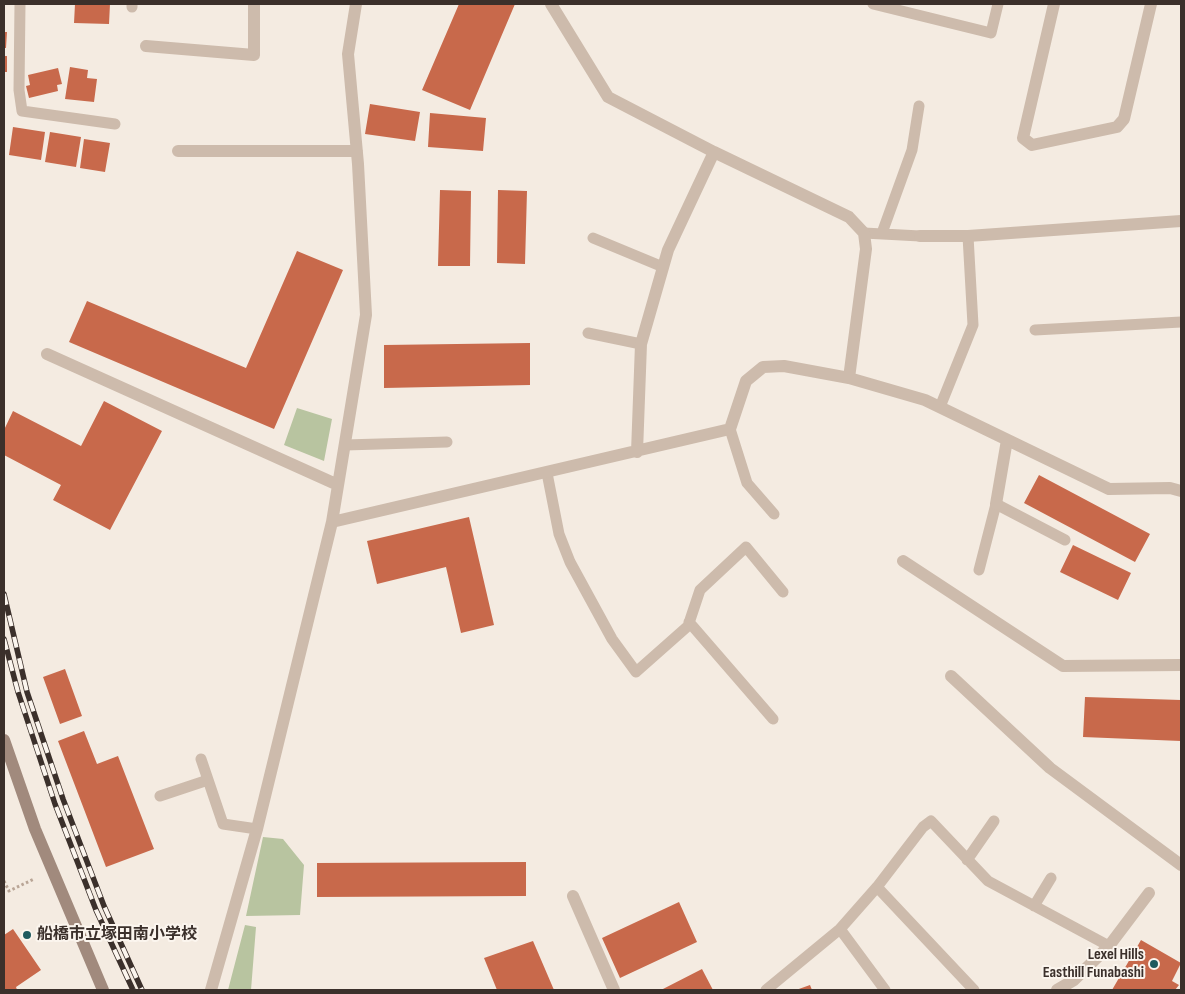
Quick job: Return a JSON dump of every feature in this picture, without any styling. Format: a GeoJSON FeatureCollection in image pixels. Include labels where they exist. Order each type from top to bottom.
{"type":"FeatureCollection","features":[{"type":"Feature","properties":{"kind":"street"},"geometry":{"type":"LineString","coordinates":[[146,46],[254,56],[254,4]]}},
{"type":"Feature","properties":{"kind":"street"},"geometry":{"type":"LineString","coordinates":[[212,990],[257,829],[332,522],[366,315],[357,151],[348,54],[356,4]]}},
{"type":"Feature","properties":{"kind":"street"},"geometry":{"type":"LineString","coordinates":[[551,4],[608,97],[714,152],[849,217],[864,233],[866,249],[850,378]]}},
{"type":"Feature","properties":{"kind":"street"},"geometry":{"type":"LineString","coordinates":[[1054,4],[1023,138],[1032,145],[1117,127],[1124,119],[1151,4]]}},
{"type":"Feature","properties":{"kind":"street"},"geometry":{"type":"LineString","coordinates":[[178,151],[357,151]]}},
{"type":"Feature","properties":{"kind":"street"},"geometry":{"type":"LineString","coordinates":[[637,452],[640,344],[668,250],[714,152]]}},
{"type":"Feature","properties":{"kind":"street"},"geometry":{"type":"LineString","coordinates":[[920,236],[968,236],[1181,221]]}},
{"type":"Feature","properties":{"kind":"street"},"geometry":{"type":"LineString","coordinates":[[47,354],[338,485]]}},
{"type":"Feature","properties":{"kind":"street"},"geometry":{"type":"LineString","coordinates":[[332,522],[730,429],[746,381],[763,367],[784,366],[850,378],[925,400],[1109,489],[1170,488],[1181,491]]}},
{"type":"Feature","properties":{"kind":"street"},"geometry":{"type":"LineString","coordinates":[[996,504],[1007,440]]}},
{"type":"Feature","properties":{"kind":"street"},"geometry":{"type":"LineString","coordinates":[[903,561],[1063,666],[1181,665]]}},
{"type":"Feature","properties":{"kind":"street"},"geometry":{"type":"LineString","coordinates":[[951,676],[1050,768],[1181,864]]}},
{"type":"Feature","properties":{"kind":"street"},"geometry":{"type":"LineString","coordinates":[[4,740],[35,829],[103,990]]}},
{"type":"Feature","properties":{"kind":"street"},"geometry":{"type":"LineString","coordinates":[[1057,990],[1074,980],[1108,946],[1149,893]]}},
{"type":"Feature","properties":{"kind":"street"},"geometry":{"type":"LineString","coordinates":[[573,896],[614,990]]}},
{"type":"Feature","properties":{"kind":"lane"},"geometry":{"type":"LineString","coordinates":[[20,4],[19,90],[22,111],[115,124]]}},
{"type":"Feature","properties":{"kind":"lane"},"geometry":{"type":"LineString","coordinates":[[873,4],[991,33],[998,4]]}},
{"type":"Feature","properties":{"kind":"lane"},"geometry":{"type":"LineString","coordinates":[[882,233],[912,150],[919,106]]}},
{"type":"Feature","properties":{"kind":"lane"},"geometry":{"type":"LineString","coordinates":[[864,233],[920,236]]}},
{"type":"Feature","properties":{"kind":"lane"},"geometry":{"type":"LineString","coordinates":[[940,407],[973,325],[968,236]]}},
{"type":"Feature","properties":{"kind":"lane"},"geometry":{"type":"LineString","coordinates":[[593,238],[663,267]]}},
{"type":"Feature","properties":{"kind":"lane"},"geometry":{"type":"LineString","coordinates":[[1034,330],[1181,322]]}},
{"type":"Feature","properties":{"kind":"lane"},"geometry":{"type":"LineString","coordinates":[[588,333],[640,344]]}},
{"type":"Feature","properties":{"kind":"lane"},"geometry":{"type":"LineString","coordinates":[[730,429],[747,483],[774,514]]}},
{"type":"Feature","properties":{"kind":"lane"},"geometry":{"type":"LineString","coordinates":[[345,445],[447,442]]}},
{"type":"Feature","properties":{"kind":"lane"},"geometry":{"type":"LineString","coordinates":[[547,473],[559,534],[570,562],[612,639],[636,672],[688,626],[700,590],[746,547],[783,592]]}},
{"type":"Feature","properties":{"kind":"lane"},"geometry":{"type":"LineString","coordinates":[[979,570],[996,504],[1065,540]]}},
{"type":"Feature","properties":{"kind":"lane"},"geometry":{"type":"LineString","coordinates":[[689,622],[773,719]]}},
{"type":"Feature","properties":{"kind":"lane"},"geometry":{"type":"LineString","coordinates":[[201,759],[224,824],[257,829]]}},
{"type":"Feature","properties":{"kind":"lane"},"geometry":{"type":"LineString","coordinates":[[160,796],[208,780]]}},
{"type":"Feature","properties":{"kind":"lane"},"geometry":{"type":"LineString","coordinates":[[766,990],[840,929],[877,887],[923,827],[931,821],[988,881],[1108,946]]}},
{"type":"Feature","properties":{"kind":"lane"},"geometry":{"type":"LineString","coordinates":[[968,860],[994,821]]}},
{"type":"Feature","properties":{"kind":"lane"},"geometry":{"type":"LineString","coordinates":[[1034,906],[1051,878]]}},
{"type":"Feature","properties":{"kind":"lane"},"geometry":{"type":"LineString","coordinates":[[877,887],[974,990]]}},
{"type":"Feature","properties":{"kind":"lane"},"geometry":{"type":"LineString","coordinates":[[840,929],[885,990]]}},
{"type":"Feature","properties":{"kind":"path"},"geometry":{"type":"LineString","coordinates":[[4,881],[9,891],[34,879]]}},
{"type":"Feature","properties":{"kind":"green space"},"geometry":{"type":"Polygon","coordinates":[[[297,408],[332,419],[324,461],[284,445],[297,408]]]}},
{"type":"Feature","properties":{"kind":"green space"},"geometry":{"type":"Polygon","coordinates":[[[263,837],[283,839],[304,865],[300,915],[246,916],[263,837]]]}},
{"type":"Feature","properties":{"kind":"green space"},"geometry":{"type":"Polygon","coordinates":[[[245,925],[256,927],[251,990],[228,990],[245,925]]]}},
{"type":"Feature","properties":{"kind":"building"},"geometry":{"type":"Polygon","coordinates":[[[75,4],[110,4],[109,24],[74,23],[75,4]]]}},
{"type":"Feature","properties":{"kind":"building"},"geometry":{"type":"Polygon","coordinates":[[[459,4],[515,4],[470,110],[422,90],[459,4]]]}},
{"type":"Feature","properties":{"kind":"building"},"geometry":{"type":"Polygon","coordinates":[[[4,32],[7,32],[6,48],[4,48],[4,32]]]}},
{"type":"Feature","properties":{"kind":"building"},"geometry":{"type":"Polygon","coordinates":[[[4,56],[7,56],[7,72],[4,72],[4,56]]]}},
{"type":"Feature","properties":{"kind":"building"},"geometry":{"type":"Polygon","coordinates":[[[70,67],[88,70],[87,78],[97,79],[94,102],[65,99],[70,67]]]}},
{"type":"Feature","properties":{"kind":"building"},"geometry":{"type":"Polygon","coordinates":[[[58,68],[62,84],[57,85],[58,91],[29,98],[26,86],[30,85],[28,75],[58,68]]]}},
{"type":"Feature","properties":{"kind":"building"},"geometry":{"type":"Polygon","coordinates":[[[370,104],[420,112],[415,141],[365,134],[370,104]]]}},
{"type":"Feature","properties":{"kind":"building"},"geometry":{"type":"Polygon","coordinates":[[[430,113],[486,118],[483,151],[428,147],[430,113]]]}},
{"type":"Feature","properties":{"kind":"building"},"geometry":{"type":"Polygon","coordinates":[[[13,127],[45,132],[41,160],[9,155],[13,127]]]}},
{"type":"Feature","properties":{"kind":"building"},"geometry":{"type":"Polygon","coordinates":[[[50,132],[81,137],[76,167],[45,162],[50,132]]]}},
{"type":"Feature","properties":{"kind":"building"},"geometry":{"type":"Polygon","coordinates":[[[84,139],[110,143],[105,172],[80,168],[84,139]]]}},
{"type":"Feature","properties":{"kind":"building"},"geometry":{"type":"Polygon","coordinates":[[[440,190],[471,191],[470,266],[438,266],[440,190]]]}},
{"type":"Feature","properties":{"kind":"building"},"geometry":{"type":"Polygon","coordinates":[[[498,190],[527,191],[525,264],[497,263],[498,190]]]}},
{"type":"Feature","properties":{"kind":"building"},"geometry":{"type":"Polygon","coordinates":[[[297,251],[343,270],[274,429],[69,342],[87,301],[246,368],[297,251]]]}},
{"type":"Feature","properties":{"kind":"building"},"geometry":{"type":"Polygon","coordinates":[[[530,343],[530,385],[384,388],[384,345],[530,343]]]}},
{"type":"Feature","properties":{"kind":"building"},"geometry":{"type":"Polygon","coordinates":[[[104,401],[162,431],[110,530],[53,500],[61,485],[4,455],[4,430],[13,411],[81,446],[104,401]]]}},
{"type":"Feature","properties":{"kind":"building"},"geometry":{"type":"Polygon","coordinates":[[[1039,475],[1150,534],[1135,562],[1024,503],[1039,475]]]}},
{"type":"Feature","properties":{"kind":"building"},"geometry":{"type":"Polygon","coordinates":[[[469,517],[494,625],[461,633],[446,567],[377,584],[367,541],[469,517]]]}},
{"type":"Feature","properties":{"kind":"building"},"geometry":{"type":"Polygon","coordinates":[[[1073,545],[1131,573],[1118,600],[1060,572],[1073,545]]]}},
{"type":"Feature","properties":{"kind":"building"},"geometry":{"type":"Polygon","coordinates":[[[65,669],[82,716],[60,724],[43,677],[65,669]]]}},
{"type":"Feature","properties":{"kind":"building"},"geometry":{"type":"Polygon","coordinates":[[[1085,697],[1181,700],[1181,741],[1083,737],[1085,697]]]}},
{"type":"Feature","properties":{"kind":"building"},"geometry":{"type":"Polygon","coordinates":[[[84,731],[97,764],[118,756],[154,849],[106,867],[58,741],[84,731]]]}},
{"type":"Feature","properties":{"kind":"building"},"geometry":{"type":"Polygon","coordinates":[[[526,862],[526,896],[317,897],[317,863],[526,862]]]}},
{"type":"Feature","properties":{"kind":"building"},"geometry":{"type":"Polygon","coordinates":[[[679,902],[697,942],[620,978],[602,938],[679,902]]]}},
{"type":"Feature","properties":{"kind":"building"},"geometry":{"type":"Polygon","coordinates":[[[13,929],[41,970],[16,987],[17,990],[4,990],[4,935],[13,929]]]}},
{"type":"Feature","properties":{"kind":"building","name":"Lexel Hills Easthill Funabashi"},"geometry":{"type":"Polygon","coordinates":[[[1141,940],[1181,963],[1172,981],[1179,985],[1175,990],[1112,990],[1141,940]]]}},
{"type":"Feature","properties":{"kind":"building"},"geometry":{"type":"Polygon","coordinates":[[[533,941],[554,990],[497,990],[484,958],[533,941]]]}},
{"type":"Feature","properties":{"kind":"building"},"geometry":{"type":"Polygon","coordinates":[[[702,969],[713,990],[661,990],[702,969]]]}},
{"type":"Feature","properties":{"kind":"building"},"geometry":{"type":"Polygon","coordinates":[[[810,985],[812,990],[796,990],[810,985]]]}},
{"type":"Feature","properties":{"kind":"railway"},"geometry":{"type":"LineString","coordinates":[[4,594],[27,692],[63,799],[104,906],[142,990]]}},
{"type":"Feature","properties":{"kind":"railway"},"geometry":{"type":"LineString","coordinates":[[4,639],[18,692],[55,804],[96,910],[133,990]]}},
{"type":"Feature","properties":{"kind":"place","name":"船橋市立塚田南小学校"},"geometry":{"type":"Point","coordinates":[27,935]}},
{"type":"Feature","properties":{"kind":"place","name":"Lexel Hills Easthill Funabashi"},"geometry":{"type":"Point","coordinates":[1154,964]}}]}
